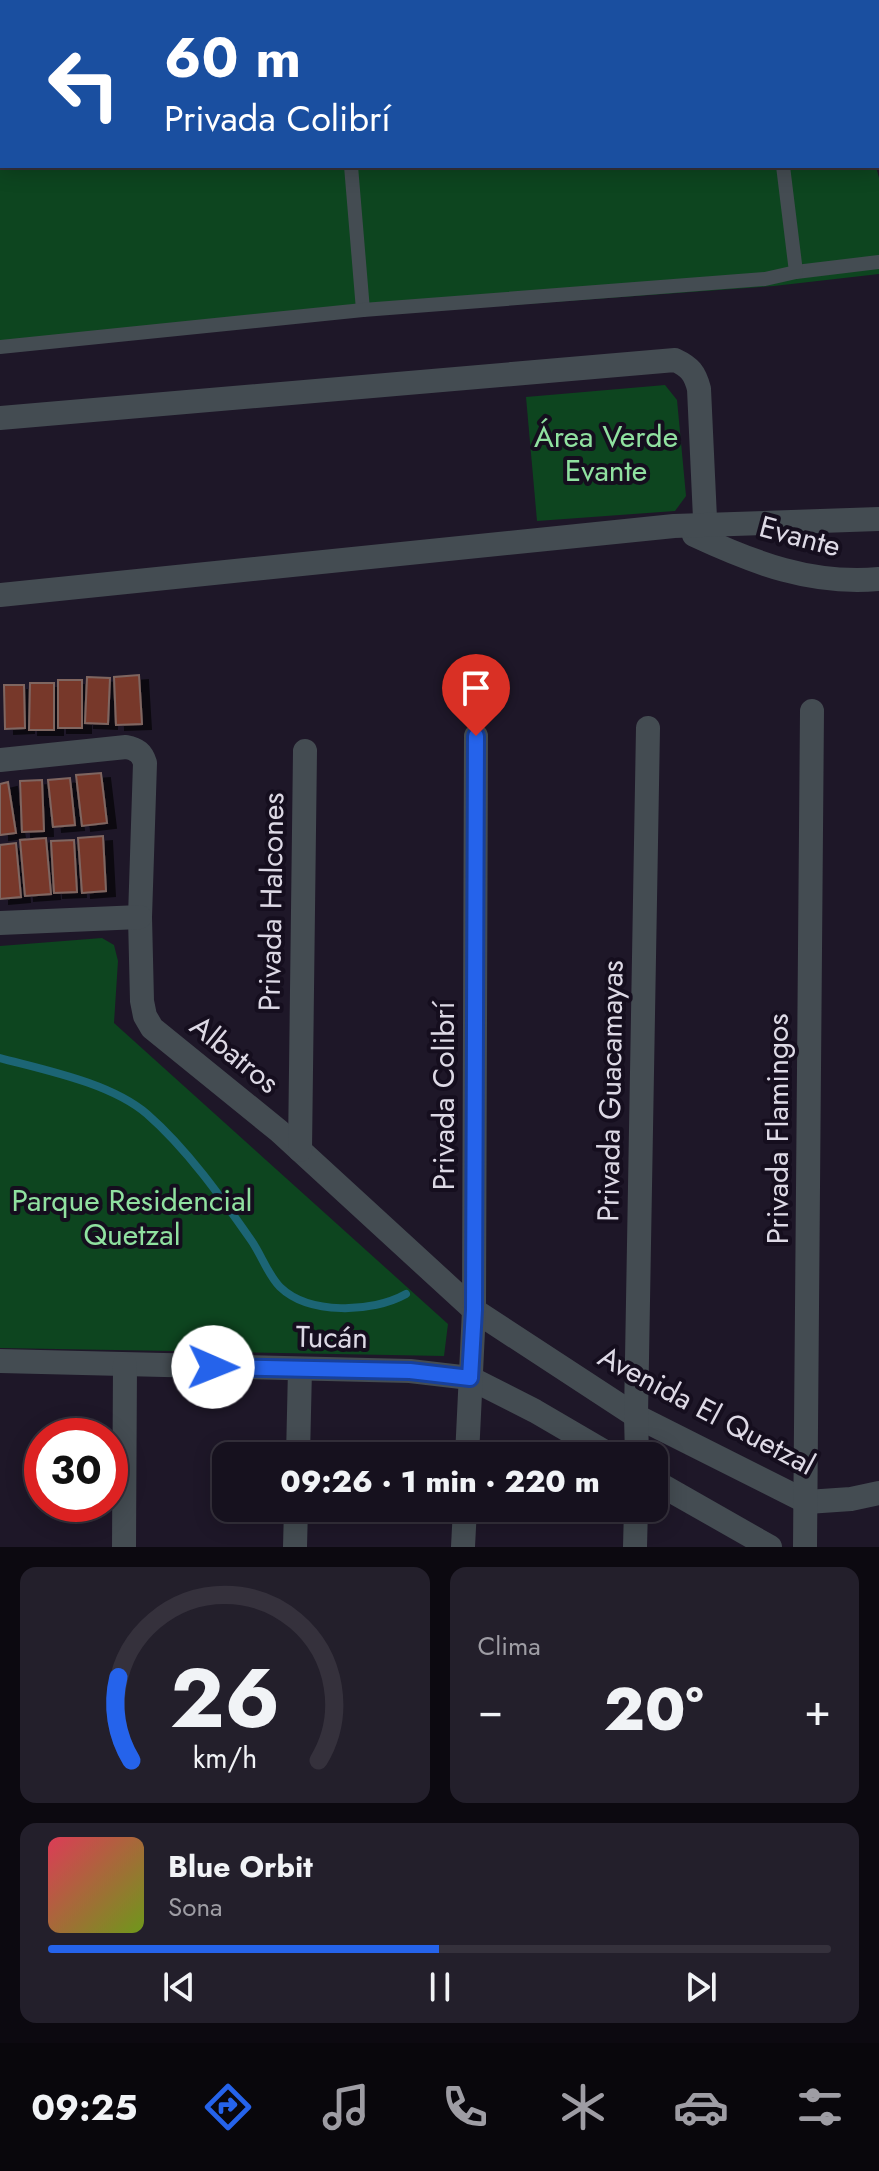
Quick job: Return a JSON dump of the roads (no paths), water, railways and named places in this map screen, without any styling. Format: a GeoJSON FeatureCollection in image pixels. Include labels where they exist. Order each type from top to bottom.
{"type":"FeatureCollection","features":[{"type":"Feature","properties":{"kind":"street"},"geometry":{"type":"LineString","coordinates":[[0,418],[675,360],[688,366],[696,375],[699,389],[705,533],[674,526],[0,595]]}},
{"type":"Feature","properties":{"kind":"street","name":"Evante"},"geometry":{"type":"LineString","coordinates":[[705,533],[879,519]]}},
{"type":"Feature","properties":{"kind":"street","name":"Evante"},"geometry":{"type":"LineString","coordinates":[[705,533],[803,577],[849,582],[879,579]]}},
{"type":"Feature","properties":{"kind":"street","name":"Privada Flamingos"},"geometry":{"type":"LineString","coordinates":[[805,1547],[812,711]]}},
{"type":"Feature","properties":{"kind":"street","name":"Privada Guacamayas"},"geometry":{"type":"LineString","coordinates":[[637,1442],[648,728]]}},
{"type":"Feature","properties":{"kind":"street","name":"Privada Colibrí"},"geometry":{"type":"LineString","coordinates":[[468,1442],[474,1310],[476,736]]}},
{"type":"Feature","properties":{"kind":"street","name":"Albatros"},"geometry":{"type":"LineString","coordinates":[[0,760],[126,747],[142,755],[145,763],[140,917],[142,1001],[152,1028],[300,1150],[474,1310]]}},
{"type":"Feature","properties":{"kind":"street","name":"Privada Halcones"},"geometry":{"type":"LineString","coordinates":[[300,1150],[305,751]]}},
{"type":"Feature","properties":{"kind":"street"},"geometry":{"type":"LineString","coordinates":[[0,923],[140,917]]}},
{"type":"Feature","properties":{"kind":"street","name":"Avenida El Quetzal"},"geometry":{"type":"LineString","coordinates":[[474,1310],[636,1416],[807,1502],[851,1499],[879,1493]]}},
{"type":"Feature","properties":{"kind":"street","name":"Tucán"},"geometry":{"type":"LineString","coordinates":[[0,1361],[410,1371],[470,1378]]}},
{"type":"Feature","properties":{"kind":"street"},"geometry":{"type":"LineString","coordinates":[[124,1547],[125,1365]]}},
{"type":"Feature","properties":{"kind":"street"},"geometry":{"type":"LineString","coordinates":[[298,1442],[300,1369]]}},
{"type":"Feature","properties":{"kind":"street"},"geometry":{"type":"LineString","coordinates":[[470,1378],[588,1442]]}},
{"type":"Feature","properties":{"kind":"street"},"geometry":{"type":"LineString","coordinates":[[668,1489],[770,1547]]}},
{"type":"Feature","properties":{"kind":"street"},"geometry":{"type":"LineString","coordinates":[[295,1547],[296,1522]]}},
{"type":"Feature","properties":{"kind":"street"},"geometry":{"type":"LineString","coordinates":[[463,1547],[464,1522]]}},
{"type":"Feature","properties":{"kind":"street"},"geometry":{"type":"LineString","coordinates":[[635,1547],[636,1522]]}},
{"type":"Feature","properties":{"kind":"lane"},"geometry":{"type":"LineString","coordinates":[[351,168],[363,310]]}},
{"type":"Feature","properties":{"kind":"lane"},"geometry":{"type":"LineString","coordinates":[[783,168],[796,272]]}},
{"type":"Feature","properties":{"kind":"lane"},"geometry":{"type":"LineString","coordinates":[[0,347],[363,310],[747,281],[879,262]]}},
{"type":"Feature","properties":{"kind":"waterway"},"geometry":{"type":"LineString","coordinates":[[0,1058],[97,1086],[147,1114],[203,1174],[251,1240],[276,1282],[292,1296],[324,1307],[359,1308],[406,1294]]}},
{"type":"Feature","properties":{"kind":"park label","name":"Área Verde Evante"},"geometry":{"type":"Point","coordinates":[606,453]}},
{"type":"Feature","properties":{"kind":"park label","name":"Parque Residencial Quetzal"},"geometry":{"type":"Point","coordinates":[132,1217]}}]}
